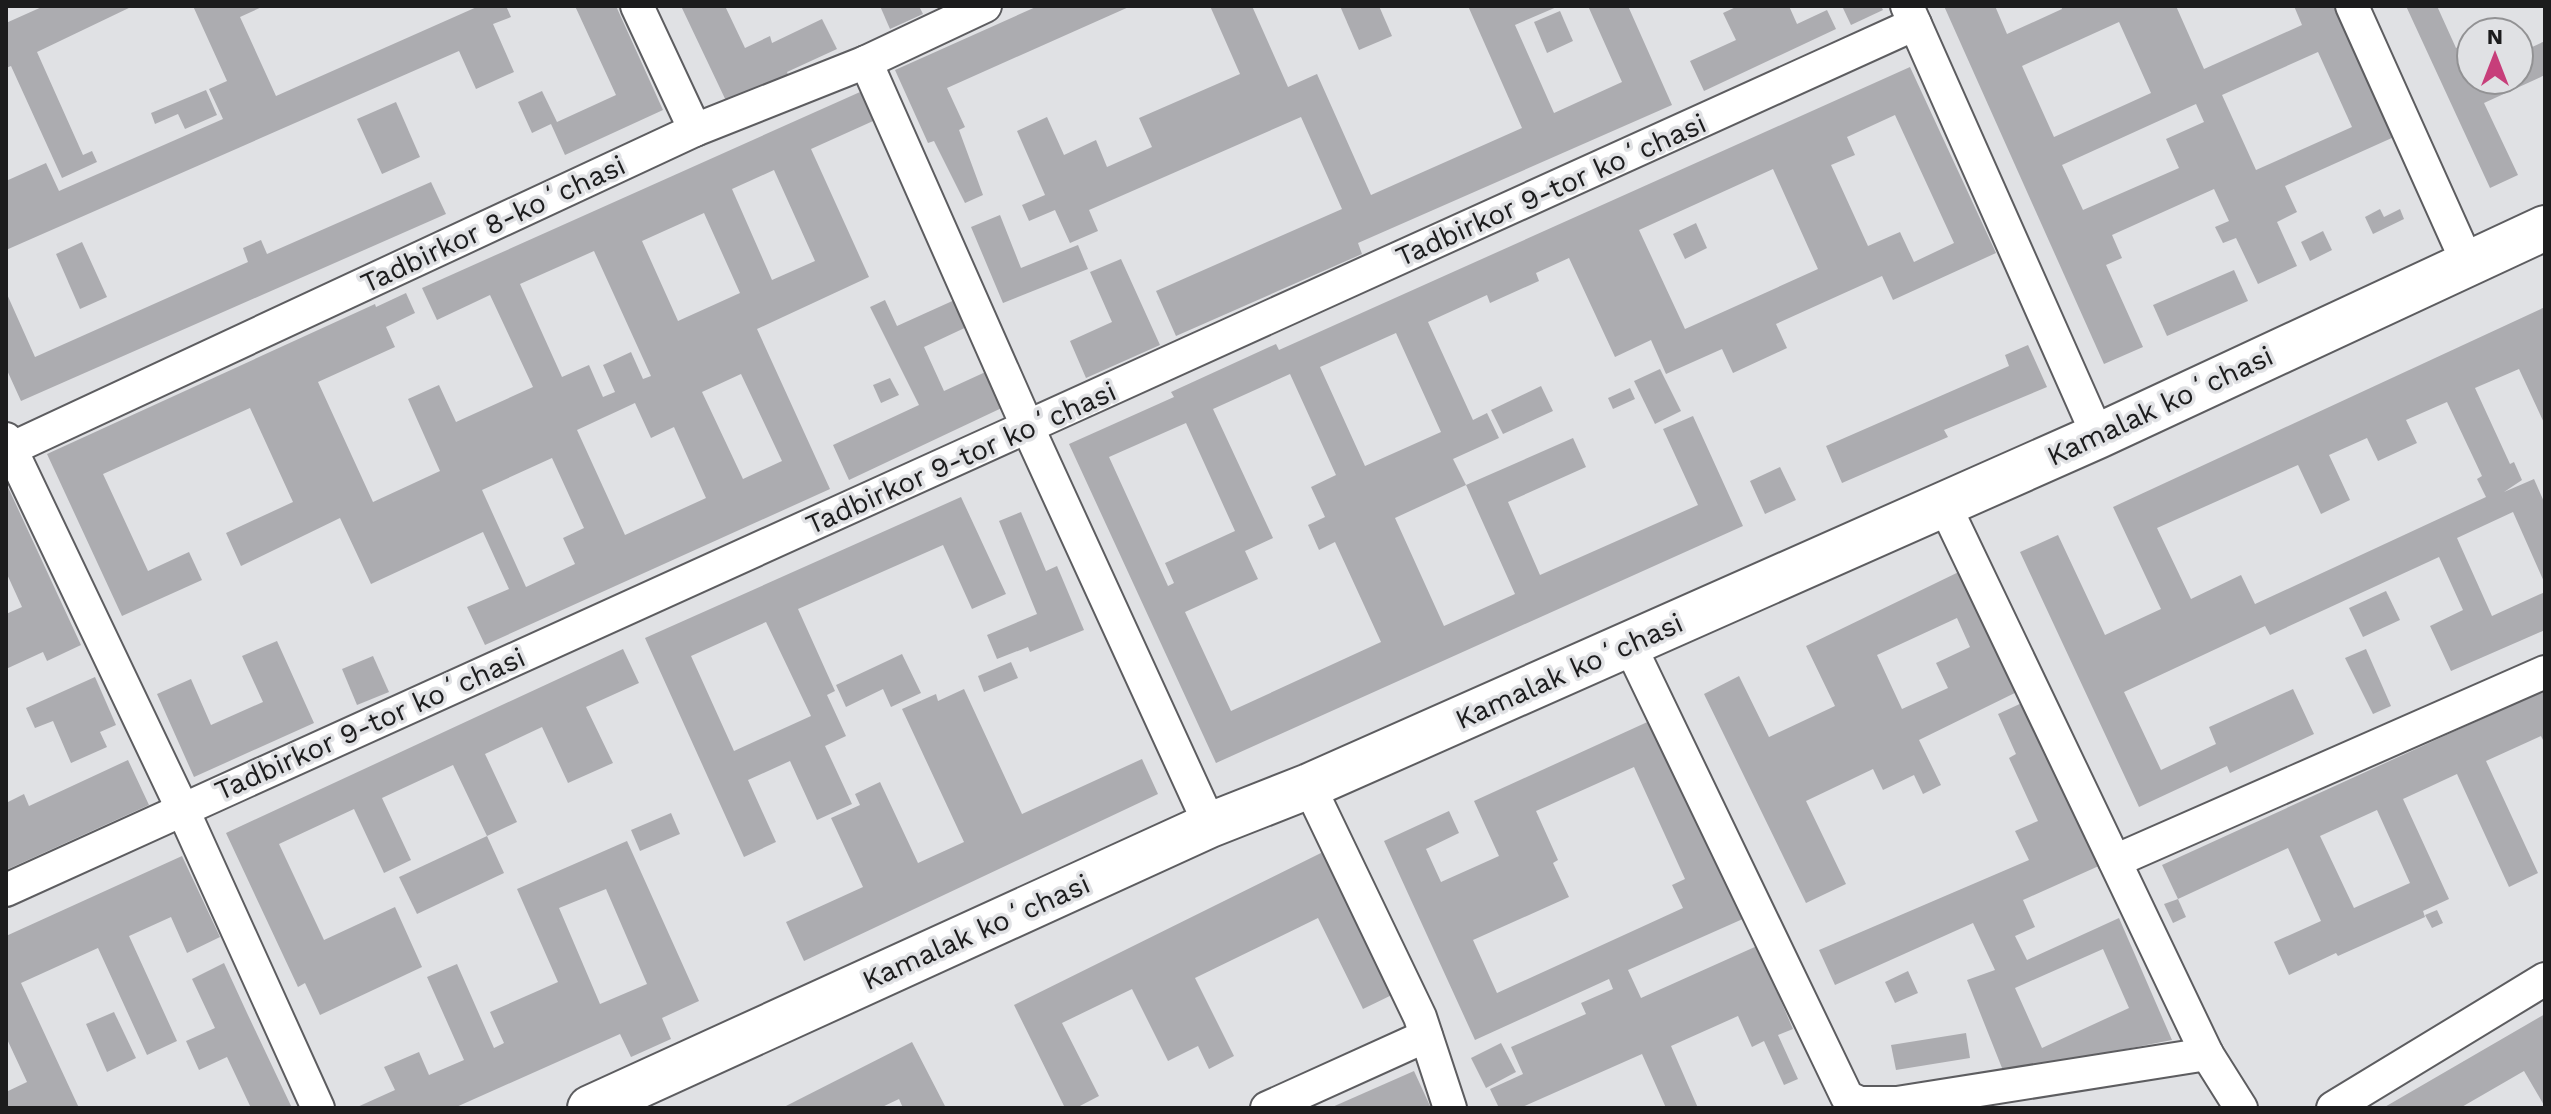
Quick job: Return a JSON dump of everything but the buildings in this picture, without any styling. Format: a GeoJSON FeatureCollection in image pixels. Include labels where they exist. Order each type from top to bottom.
{"type":"FeatureCollection","features":[{"type":"Feature","properties":{"kind":"street"},"geometry":{"type":"LineString","coordinates":[[637,6],[695,130]]}},
{"type":"Feature","properties":{"kind":"street","name":"Tadbirkor 8-koʻchasi"},"geometry":{"type":"LineString","coordinates":[[7,446],[695,130],[866,62],[985,6]]}},
{"type":"Feature","properties":{"kind":"street"},"geometry":{"type":"LineString","coordinates":[[2352,6],[2468,264]]}},
{"type":"Feature","properties":{"kind":"street"},"geometry":{"type":"LineString","coordinates":[[1911,15],[2098,436]]}},
{"type":"Feature","properties":{"kind":"street","name":"Tadbirkor 9-tor koʻchasi"},"geometry":{"type":"LineString","coordinates":[[6,890],[1028,428],[1911,15]]}},
{"type":"Feature","properties":{"kind":"street"},"geometry":{"type":"LineString","coordinates":[[866,62],[1028,428],[1210,825]]}},
{"type":"Feature","properties":{"kind":"street","name":"Kamalak koʻchasi"},"geometry":{"type":"LineString","coordinates":[[590,1108],[1210,825],[1309,786],[2098,436],[2545,228]]}},
{"type":"Feature","properties":{"kind":"street"},"geometry":{"type":"LineString","coordinates":[[7,446],[182,808],[318,1108]]}},
{"type":"Feature","properties":{"kind":"street"},"geometry":{"type":"LineString","coordinates":[[1944,504],[2207,1054],[2241,1108]]}},
{"type":"Feature","properties":{"kind":"street"},"geometry":{"type":"LineString","coordinates":[[1629,644],[1847,1097],[1860,1103],[1897,1103],[2207,1054]]}},
{"type":"Feature","properties":{"kind":"street"},"geometry":{"type":"LineString","coordinates":[[2115,861],[2545,672]]}},
{"type":"Feature","properties":{"kind":"street"},"geometry":{"type":"LineString","coordinates":[[1309,786],[1426,1036],[1450,1108]]}},
{"type":"Feature","properties":{"kind":"street"},"geometry":{"type":"LineString","coordinates":[[2333,1108],[2545,979]]}},
{"type":"Feature","properties":{"kind":"street"},"geometry":{"type":"LineString","coordinates":[[1267,1108],[1426,1036]]}}]}
